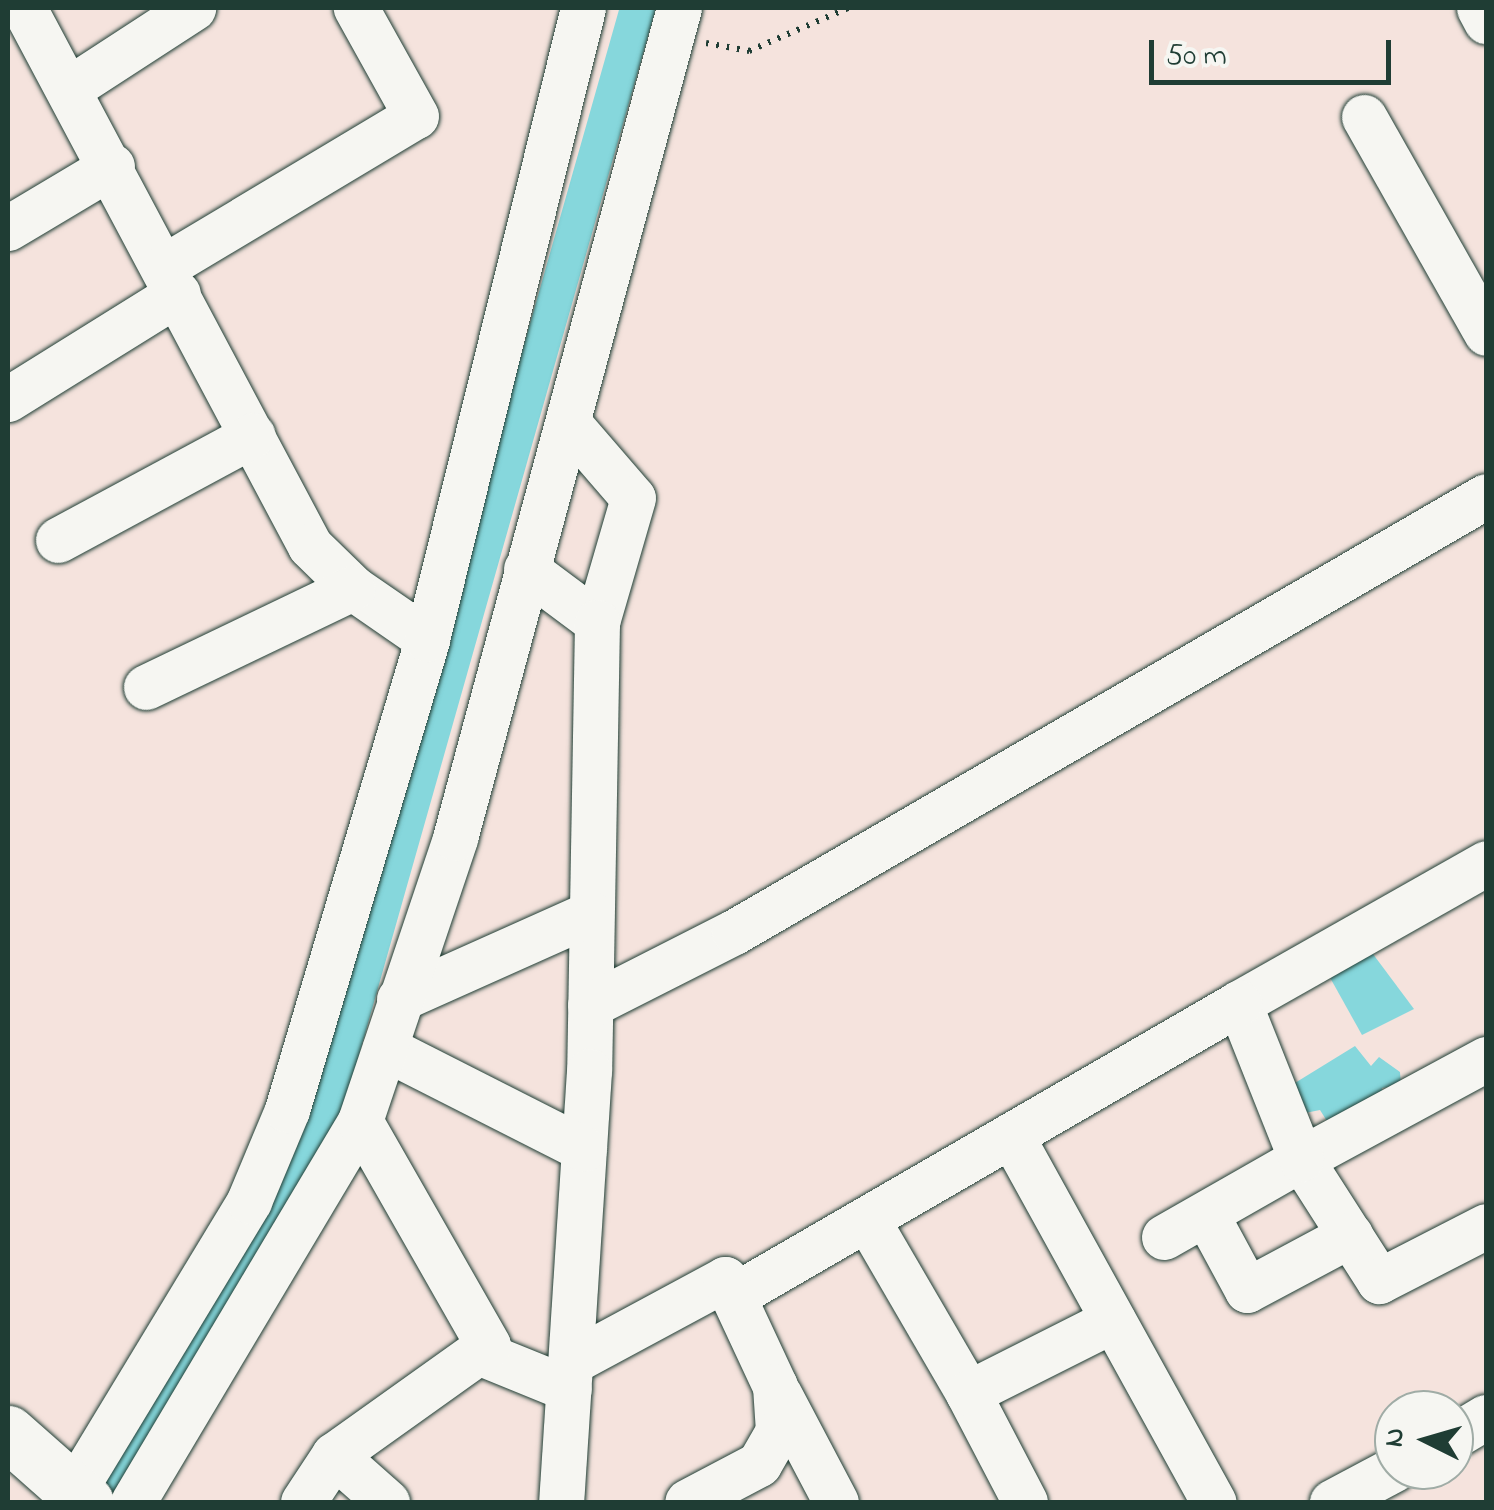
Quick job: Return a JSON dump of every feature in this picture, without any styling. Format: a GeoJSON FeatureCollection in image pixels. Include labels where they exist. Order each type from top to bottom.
{"type":"FeatureCollection","features":[{"type":"Feature","properties":{"kind":"main road"},"geometry":{"type":"LineString","coordinates":[[8,1433],[76,1498]]}},
{"type":"Feature","properties":{"kind":"street"},"geometry":{"type":"LineString","coordinates":[[24,8],[112,166],[310,546],[353,588],[427,639]]}},
{"type":"Feature","properties":{"kind":"street"},"geometry":{"type":"LineString","coordinates":[[8,399],[171,280],[416,116],[356,8]]}},
{"type":"Feature","properties":{"kind":"street"},"geometry":{"type":"LineString","coordinates":[[1478,8],[1486,21]]}},
{"type":"Feature","properties":{"kind":"street"},"geometry":{"type":"LineString","coordinates":[[70,88],[184,10]]}},
{"type":"Feature","properties":{"kind":"street"},"geometry":{"type":"LineString","coordinates":[[76,1498],[248,1201],[287,1110],[427,639],[573,22]]}},
{"type":"Feature","properties":{"kind":"street"},"geometry":{"type":"LineString","coordinates":[[133,1502],[360,1121],[454,838],[526,569],[570,425],[675,22]]}},
{"type":"Feature","properties":{"kind":"street"},"geometry":{"type":"LineString","coordinates":[[1364,117],[1486,334]]}},
{"type":"Feature","properties":{"kind":"street"},"geometry":{"type":"LineString","coordinates":[[8,228],[112,166]]}},
{"type":"Feature","properties":{"kind":"street"},"geometry":{"type":"LineString","coordinates":[[561,1502],[590,1005],[597,622],[633,498],[570,425]]}},
{"type":"Feature","properties":{"kind":"street"},"geometry":{"type":"LineString","coordinates":[[58,540],[252,435]]}},
{"type":"Feature","properties":{"kind":"street"},"geometry":{"type":"LineString","coordinates":[[590,1005],[734,932],[1486,496]]}},
{"type":"Feature","properties":{"kind":"street"},"geometry":{"type":"LineString","coordinates":[[526,569],[597,622]]}},
{"type":"Feature","properties":{"kind":"street"},"geometry":{"type":"LineString","coordinates":[[146,687],[353,588]]}},
{"type":"Feature","properties":{"kind":"street"},"geometry":{"type":"LineString","coordinates":[[732,1296],[1486,863]]}},
{"type":"Feature","properties":{"kind":"street"},"geometry":{"type":"LineString","coordinates":[[399,999],[591,913]]}},
{"type":"Feature","properties":{"kind":"street"},"geometry":{"type":"LineString","coordinates":[[1239,1003],[1302,1159],[1379,1281],[1486,1226]]}},
{"type":"Feature","properties":{"kind":"street"},"geometry":{"type":"LineString","coordinates":[[385,1048],[584,1150]]}},
{"type":"Feature","properties":{"kind":"street"},"geometry":{"type":"LineString","coordinates":[[1164,1237],[1486,1059]]}},
{"type":"Feature","properties":{"kind":"street"},"geometry":{"type":"LineString","coordinates":[[303,1502],[334,1455],[488,1344],[360,1121]]}},
{"type":"Feature","properties":{"kind":"street"},"geometry":{"type":"LineString","coordinates":[[1012,1135],[1214,1502]]}},
{"type":"Feature","properties":{"kind":"street"},"geometry":{"type":"LineString","coordinates":[[1206,1216],[1247,1290],[1350,1236]]}},
{"type":"Feature","properties":{"kind":"street"},"geometry":{"type":"LineString","coordinates":[[868,1221],[968,1393],[1025,1502]]}},
{"type":"Feature","properties":{"kind":"street"},"geometry":{"type":"LineString","coordinates":[[478,1352],[570,1376],[725,1279],[836,1502]]}},
{"type":"Feature","properties":{"kind":"street"},"geometry":{"type":"LineString","coordinates":[[968,1393],[1113,1320]]}},
{"type":"Feature","properties":{"kind":"street"},"geometry":{"type":"LineString","coordinates":[[687,1502],[759,1464],[778,1431],[775,1386]]}},
{"type":"Feature","properties":{"kind":"street"},"geometry":{"type":"LineString","coordinates":[[334,1455],[387,1502]]}},
{"type":"Feature","properties":{"kind":"street"},"geometry":{"type":"LineString","coordinates":[[1332,1502],[1374,1488]]}},
{"type":"Feature","properties":{"kind":"path"},"geometry":{"type":"LineString","coordinates":[[675,22],[750,51],[848,8]]}},
{"type":"Feature","properties":{"kind":"water"},"geometry":{"type":"Polygon","coordinates":[[[1370,950],[1414,1009],[1362,1035],[1328,974],[1370,950]]]}},
{"type":"Feature","properties":{"kind":"water"},"geometry":{"type":"Polygon","coordinates":[[[1355,1046],[1371,1066],[1379,1057],[1400,1072],[1401,1085],[1382,1088],[1387,1112],[1330,1126],[1320,1110],[1300,1114],[1290,1086],[1355,1046]]]}},
{"type":"Feature","properties":{"kind":"waterway"},"geometry":{"type":"LineString","coordinates":[[101,1502],[326,1105],[637,8]]}}]}
